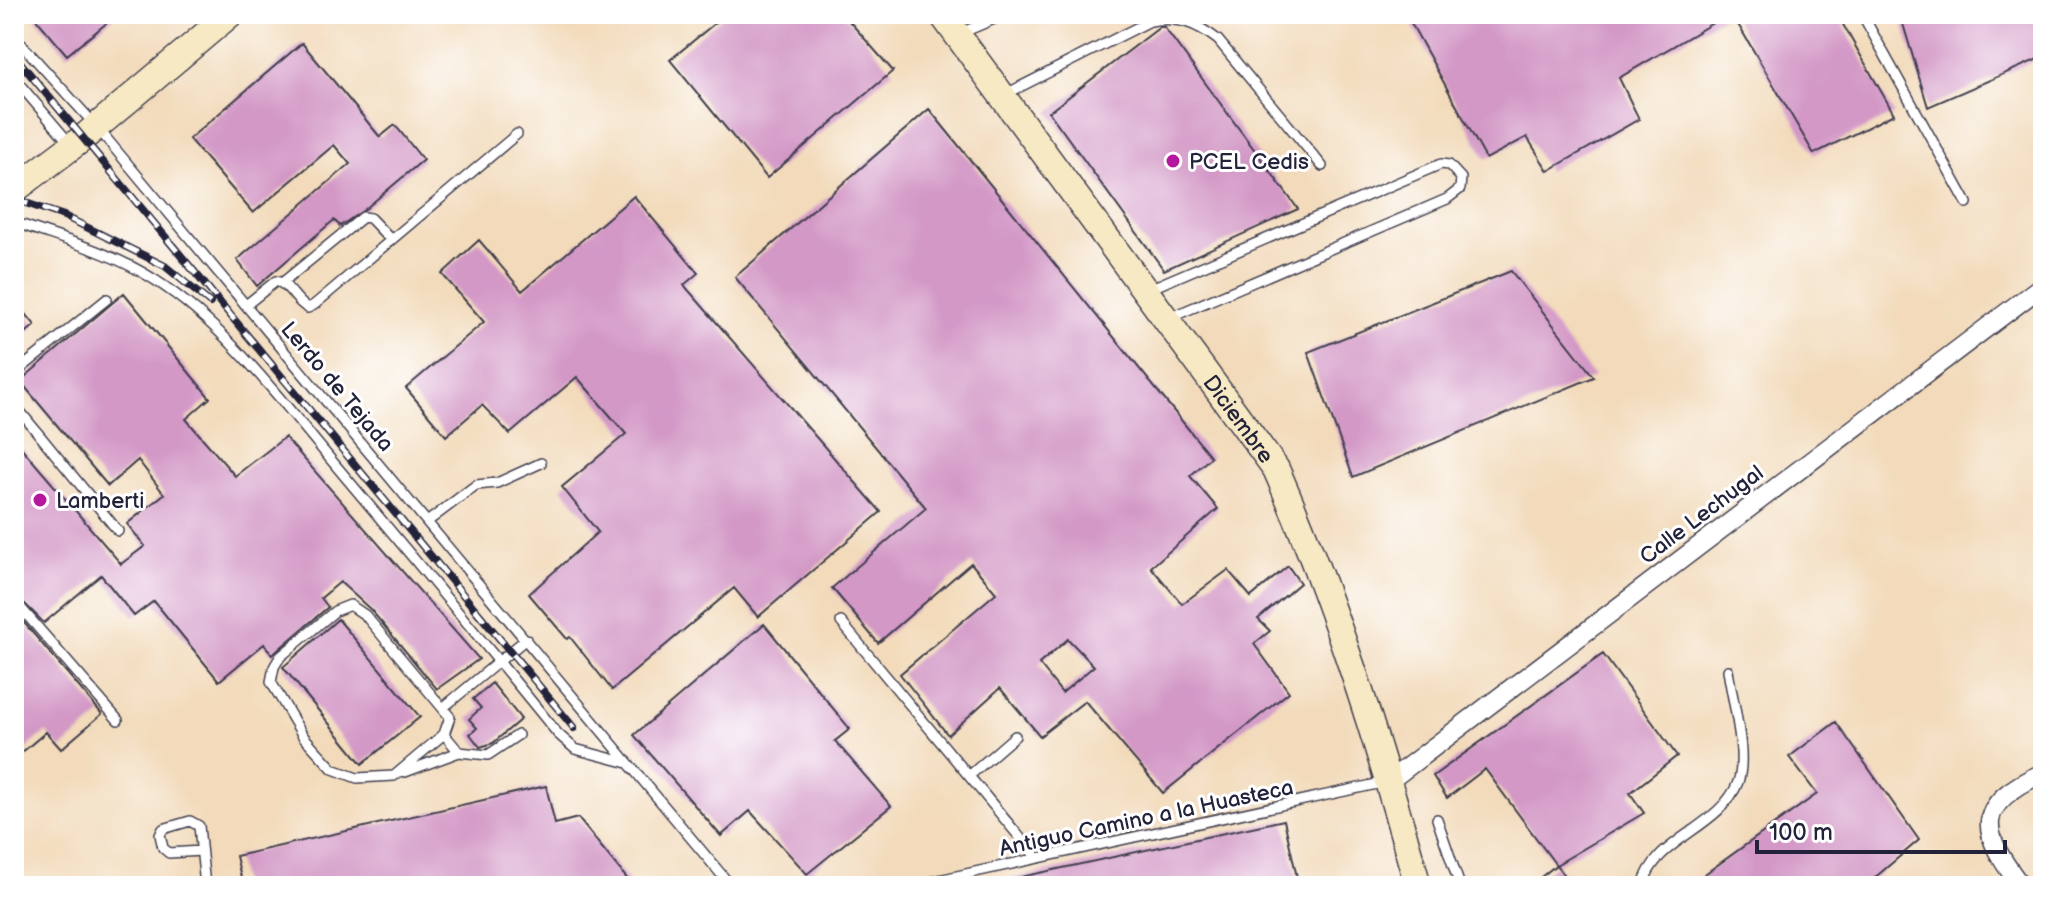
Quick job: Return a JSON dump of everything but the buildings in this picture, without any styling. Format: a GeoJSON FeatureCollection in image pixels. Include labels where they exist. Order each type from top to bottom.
{"type":"FeatureCollection","features":[{"type":"Feature","properties":{"kind":"street"},"geometry":{"type":"LineString","coordinates":[[14,190],[72,146],[230,14]]}},
{"type":"Feature","properties":{"kind":"street","name":"Diciembre"},"geometry":{"type":"LineString","coordinates":[[947,20],[1276,469],[1309,544],[1389,781],[1418,886]]}},
{"type":"Feature","properties":{"kind":"street"},"geometry":{"type":"LineString","coordinates":[[14,165],[50,161]]}},
{"type":"Feature","properties":{"kind":"street","name":"Calle Lechugal"},"geometry":{"type":"LineString","coordinates":[[1389,781],[2043,285]]}},
{"type":"Feature","properties":{"kind":"street"},"geometry":{"type":"LineString","coordinates":[[2021,886],[1993,844],[1987,824],[1992,809],[2043,773]]}},
{"type":"Feature","properties":{"kind":"lane"},"geometry":{"type":"LineString","coordinates":[[947,20],[1006,14]]}},
{"type":"Feature","properties":{"kind":"lane"},"geometry":{"type":"LineString","coordinates":[[1862,14],[1967,203]]}},
{"type":"Feature","properties":{"kind":"lane"},"geometry":{"type":"LineString","coordinates":[[1002,95],[1150,21],[1171,17],[1198,25],[1218,40],[1322,166]]}},
{"type":"Feature","properties":{"kind":"lane","name":"Lerdo de Tejada"},"geometry":{"type":"LineString","coordinates":[[14,36],[96,126],[731,886]]}},
{"type":"Feature","properties":{"kind":"lane"},"geometry":{"type":"LineString","coordinates":[[14,78],[72,146]]}},
{"type":"Feature","properties":{"kind":"lane"},"geometry":{"type":"LineString","coordinates":[[282,283],[308,308],[517,134]]}},
{"type":"Feature","properties":{"kind":"lane"},"geometry":{"type":"LineString","coordinates":[[1147,290],[1441,164],[1449,165],[1461,178],[1460,189],[1447,199],[1169,319]]}},
{"type":"Feature","properties":{"kind":"lane"},"geometry":{"type":"LineString","coordinates":[[246,305],[270,283],[282,283],[363,217],[370,218],[391,240]]}},
{"type":"Feature","properties":{"kind":"lane"},"geometry":{"type":"LineString","coordinates":[[14,222],[71,240],[154,279],[195,311],[248,364],[558,734],[575,749],[628,763]]}},
{"type":"Feature","properties":{"kind":"lane"},"geometry":{"type":"LineString","coordinates":[[14,374],[107,299]]}},
{"type":"Feature","properties":{"kind":"lane"},"geometry":{"type":"LineString","coordinates":[[14,404],[118,531]]}},
{"type":"Feature","properties":{"kind":"lane"},"geometry":{"type":"LineString","coordinates":[[427,522],[476,485],[497,483],[541,463]]}},
{"type":"Feature","properties":{"kind":"lane"},"geometry":{"type":"LineString","coordinates":[[14,600],[118,720]]}},
{"type":"Feature","properties":{"kind":"lane"},"geometry":{"type":"LineString","coordinates":[[394,776],[444,734],[450,717],[365,615],[350,605],[342,606],[280,657],[271,682],[303,736],[333,769],[357,778],[394,776],[459,752],[488,755],[518,735]]}},
{"type":"Feature","properties":{"kind":"lane"},"geometry":{"type":"LineString","coordinates":[[841,622],[1037,858]]}},
{"type":"Feature","properties":{"kind":"lane"},"geometry":{"type":"LineString","coordinates":[[444,707],[526,639]]}},
{"type":"Feature","properties":{"kind":"lane"},"geometry":{"type":"LineString","coordinates":[[1643,886],[1656,860],[1710,818],[1738,782],[1742,760],[1728,670]]}},
{"type":"Feature","properties":{"kind":"lane"},"geometry":{"type":"LineString","coordinates":[[444,734],[459,752]]}},
{"type":"Feature","properties":{"kind":"lane"},"geometry":{"type":"LineString","coordinates":[[969,776],[1015,736]]}},
{"type":"Feature","properties":{"kind":"lane","name":"Antiguo Camino a la Huasteca"},"geometry":{"type":"LineString","coordinates":[[911,886],[1389,781]]}},
{"type":"Feature","properties":{"kind":"lane"},"geometry":{"type":"LineString","coordinates":[[1437,819],[1460,886]]}},
{"type":"Feature","properties":{"kind":"lane"},"geometry":{"type":"LineString","coordinates":[[201,851],[169,853],[163,848],[160,835],[173,826],[196,822],[203,840],[201,851],[205,886]]}},
{"type":"Feature","properties":{"kind":"railway"},"geometry":{"type":"LineString","coordinates":[[14,55],[574,728]]}},
{"type":"Feature","properties":{"kind":"railway"},"geometry":{"type":"LineString","coordinates":[[14,199],[64,216],[165,266],[210,303]]}},
{"type":"Feature","properties":{"kind":"place","name":"PCEL Cedis"},"geometry":{"type":"Point","coordinates":[1173,161]}},
{"type":"Feature","properties":{"kind":"place","name":"Lamberti"},"geometry":{"type":"Point","coordinates":[40,500]}}]}
